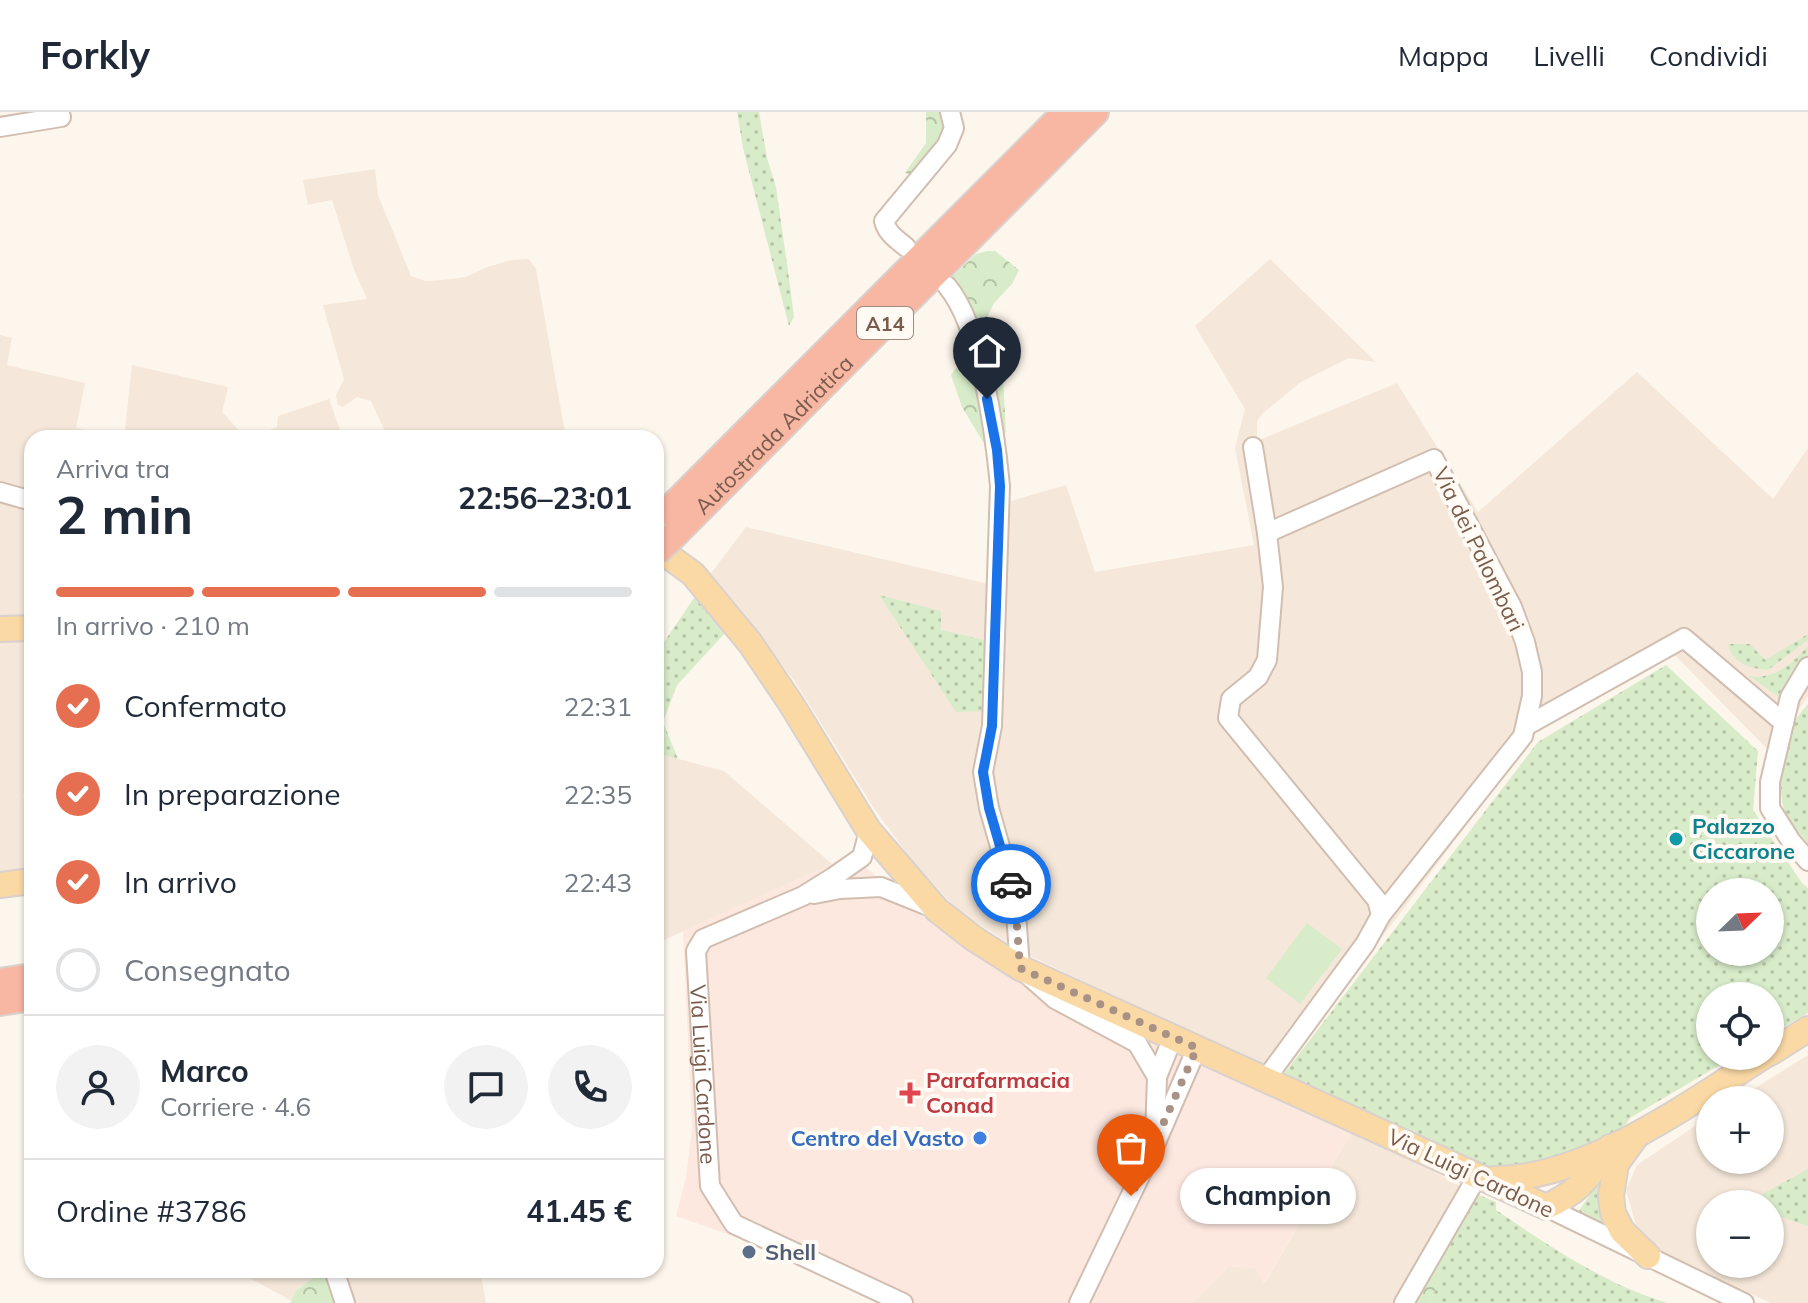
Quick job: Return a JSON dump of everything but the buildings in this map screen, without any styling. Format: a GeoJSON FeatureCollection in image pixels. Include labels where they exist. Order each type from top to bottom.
{"type":"FeatureCollection","features":[{"type":"Feature","properties":{"kind":"highway","name":"Autostrada Adriatica"},"geometry":{"type":"LineString","coordinates":[[664,532],[1066,112]]}},
{"type":"Feature","properties":{"kind":"highway","name":"Autostrada Adriatica"},"geometry":{"type":"LineString","coordinates":[[664,532],[1095,112]]}},
{"type":"Feature","properties":{"kind":"highway"},"geometry":{"type":"LineString","coordinates":[[0,982],[24,978]]}},
{"type":"Feature","properties":{"kind":"highway"},"geometry":{"type":"LineString","coordinates":[[0,1002],[24,998]]}},
{"type":"Feature","properties":{"kind":"main road","name":"Via Luigi Cardone"},"geometry":{"type":"LineString","coordinates":[[664,541],[750,643],[869,831],[937,910],[973,938],[1020,968],[1546,1207]]}},
{"type":"Feature","properties":{"kind":"main road"},"geometry":{"type":"LineString","coordinates":[[0,629],[24,628]]}},
{"type":"Feature","properties":{"kind":"main road"},"geometry":{"type":"LineString","coordinates":[[0,885],[24,882]]}},
{"type":"Feature","properties":{"kind":"main road"},"geometry":{"type":"LineString","coordinates":[[1784,1044],[1808,1029]]}},
{"type":"Feature","properties":{"kind":"main road"},"geometry":{"type":"LineString","coordinates":[[1483,1177],[1519,1179],[1572,1163],[1637,1135],[1741,1070]]}},
{"type":"Feature","properties":{"kind":"main road"},"geometry":{"type":"LineString","coordinates":[[1637,1135],[1616,1164],[1611,1196],[1613,1213],[1622,1231],[1648,1256]]}},
{"type":"Feature","properties":{"kind":"main road"},"geometry":{"type":"LineString","coordinates":[[1546,1207],[1571,1195],[1584,1184],[1611,1146]]}},
{"type":"Feature","properties":{"kind":"main road"},"geometry":{"type":"LineString","coordinates":[[1546,1207],[1548,1193],[1572,1163]]}},
{"type":"Feature","properties":{"kind":"street"},"geometry":{"type":"LineString","coordinates":[[906,247],[893,238],[884,221],[947,145],[954,128],[950,112]]}},
{"type":"Feature","properties":{"kind":"street"},"geometry":{"type":"LineString","coordinates":[[0,127],[61,117]]}},
{"type":"Feature","properties":{"kind":"street"},"geometry":{"type":"LineString","coordinates":[[947,286],[954,294],[972,334],[997,450],[1000,486],[992,726],[983,772],[989,808],[1015,899],[1020,968]]}},
{"type":"Feature","properties":{"kind":"street"},"geometry":{"type":"LineString","coordinates":[[1253,447],[1273,587],[1267,660],[1258,677],[1231,699],[1228,718],[1377,900],[1381,915]]}},
{"type":"Feature","properties":{"kind":"street","name":"Via dei Palombari"},"geometry":{"type":"LineString","coordinates":[[1265,1080],[1365,944],[1381,915],[1516,746],[1526,726],[1532,696],[1532,672],[1512,607],[1434,459],[1267,533]]}},
{"type":"Feature","properties":{"kind":"street"},"geometry":{"type":"LineString","coordinates":[[0,492],[24,499]]}},
{"type":"Feature","properties":{"kind":"street"},"geometry":{"type":"LineString","coordinates":[[1526,726],[1684,638],[1784,723]]}},
{"type":"Feature","properties":{"kind":"street"},"geometry":{"type":"LineString","coordinates":[[1808,667],[1790,697],[1770,782],[1770,808],[1808,861]]}},
{"type":"Feature","properties":{"kind":"street","name":"Via Luigi Cardone"},"geometry":{"type":"LineString","coordinates":[[836,884],[862,857],[869,831]]}},
{"type":"Feature","properties":{"kind":"street","name":"Via Luigi Cardone"},"geometry":{"type":"LineString","coordinates":[[894,860],[878,875],[836,884],[719,930],[703,939],[696,951],[710,1186],[734,1224],[903,1303]]}},
{"type":"Feature","properties":{"kind":"street","name":"Via Luigi Cardone"},"geometry":{"type":"LineString","coordinates":[[836,884],[881,887],[937,910]]}},
{"type":"Feature","properties":{"kind":"street","name":"Via Luigi Cardone"},"geometry":{"type":"LineString","coordinates":[[1020,968],[1055,999],[1137,1043],[1157,1077]]}},
{"type":"Feature","properties":{"kind":"street"},"geometry":{"type":"LineString","coordinates":[[1154,1147],[1157,1077],[1173,1037]]}},
{"type":"Feature","properties":{"kind":"street"},"geometry":{"type":"LineString","coordinates":[[1079,1303],[1154,1147],[1197,1048]]}},
{"type":"Feature","properties":{"kind":"street"},"geometry":{"type":"LineString","coordinates":[[1404,1303],[1483,1177]]}},
{"type":"Feature","properties":{"kind":"street","name":"Via Luigi Cardone"},"geometry":{"type":"LineString","coordinates":[[1546,1207],[1744,1303]]}},
{"type":"Feature","properties":{"kind":"street"},"geometry":{"type":"LineString","coordinates":[[337,1278],[345,1303]]}},
{"type":"Feature","properties":{"kind":"shaded area"},"geometry":{"type":"Polygon","coordinates":[[[375,169],[378,195],[411,276],[426,281],[466,277],[487,267],[529,259],[536,269],[565,430],[384,430],[371,401],[357,397],[343,407],[338,405],[336,395],[344,379],[323,305],[367,299],[354,270],[332,200],[308,205],[303,180],[375,169]]]}},
{"type":"Feature","properties":{"kind":"shaded area"},"geometry":{"type":"Polygon","coordinates":[[[1270,259],[1376,362],[1349,358],[1301,382],[1257,421],[1257,441],[1397,383],[1478,512],[1637,372],[1773,499],[1808,448],[1808,696],[1783,732],[1779,761],[1666,646],[1547,718],[1310,1033],[1283,1075],[1030,956],[959,912],[911,859],[873,807],[794,680],[709,576],[746,527],[989,584],[1004,503],[1066,485],[1095,572],[1254,545],[1235,448],[1245,409],[1195,326],[1270,259]]]}},
{"type":"Feature","properties":{"kind":"shaded area"},"geometry":{"type":"Polygon","coordinates":[[[0,335],[12,338],[7,365],[85,383],[76,428],[87,430],[24,430],[24,619],[0,619],[0,335]]]}},
{"type":"Feature","properties":{"kind":"shaded area"},"geometry":{"type":"Polygon","coordinates":[[[132,365],[228,387],[222,412],[239,430],[125,430],[132,365]]]}},
{"type":"Feature","properties":{"kind":"shaded area"},"geometry":{"type":"Polygon","coordinates":[[[329,399],[340,430],[270,430],[277,427],[278,416],[329,399]]]}},
{"type":"Feature","properties":{"kind":"shaded area"},"geometry":{"type":"Polygon","coordinates":[[[0,638],[24,638],[24,872],[0,876],[0,638]]]}},
{"type":"Feature","properties":{"kind":"shaded area"},"geometry":{"type":"Polygon","coordinates":[[[664,755],[724,771],[832,864],[664,940],[664,755]]]}},
{"type":"Feature","properties":{"kind":"shaded area","name":"Centro del Vasto"},"geometry":{"type":"Polygon","coordinates":[[[851,855],[936,927],[1016,977],[1353,1129],[1264,1284],[1256,1269],[1229,1266],[1192,1303],[881,1303],[744,1240],[676,1216],[686,1178],[692,1128],[683,931],[851,855]]]}},
{"type":"Feature","properties":{"kind":"shaded area"},"geometry":{"type":"Polygon","coordinates":[[[1808,1055],[1808,1303],[1771,1303],[1717,1278],[1784,1278],[1784,1190],[1696,1190],[1696,1268],[1641,1243],[1626,1190],[1637,1165],[1696,1125],[1696,1174],[1784,1174],[1784,1086],[1758,1086],[1808,1055]]]}},
{"type":"Feature","properties":{"kind":"shaded area"},"geometry":{"type":"Polygon","coordinates":[[[1353,1129],[1474,1193],[1407,1303],[1192,1303],[1229,1266],[1256,1268],[1265,1283],[1353,1129]]]}},
{"type":"Feature","properties":{"kind":"shaded area"},"geometry":{"type":"Polygon","coordinates":[[[250,1278],[481,1278],[486,1303],[291,1303],[250,1278]]]}},
{"type":"Feature","properties":{"kind":"green space"},"geometry":{"type":"Polygon","coordinates":[[[737,112],[759,112],[776,187],[789,278],[794,317],[789,326],[743,148],[737,112]]]}},
{"type":"Feature","properties":{"kind":"green space"},"geometry":{"type":"Polygon","coordinates":[[[926,112],[945,112],[946,142],[914,175],[905,173],[926,143],[926,112]]]}},
{"type":"Feature","properties":{"kind":"green space"},"geometry":{"type":"Polygon","coordinates":[[[995,251],[1019,270],[987,317],[1003,379],[1006,432],[988,450],[962,407],[951,375],[972,346],[947,282],[976,254],[995,251]]]}},
{"type":"Feature","properties":{"kind":"green space"},"geometry":{"type":"Polygon","coordinates":[[[696,595],[726,632],[677,685],[664,719],[664,642],[696,595]]]}},
{"type":"Feature","properties":{"kind":"green space"},"geometry":{"type":"Polygon","coordinates":[[[879,595],[941,611],[941,630],[988,641],[987,711],[956,712],[879,595]]]}},
{"type":"Feature","properties":{"kind":"green space"},"geometry":{"type":"Polygon","coordinates":[[[1808,634],[1808,640],[1768,670],[1743,664],[1730,651],[1728,644],[1750,644],[1765,660],[1808,634]]]}},
{"type":"Feature","properties":{"kind":"green space"},"geometry":{"type":"Polygon","coordinates":[[[1808,646],[1808,666],[1779,697],[1749,676],[1775,673],[1808,646]]]}},
{"type":"Feature","properties":{"kind":"green space"},"geometry":{"type":"Polygon","coordinates":[[[1666,665],[1758,751],[1753,810],[1808,888],[1808,1013],[1784,1027],[1784,982],[1696,982],[1696,1070],[1711,1070],[1630,1118],[1611,1146],[1498,1179],[1283,1075],[1538,742],[1666,665]]]}},
{"type":"Feature","properties":{"kind":"green space"},"geometry":{"type":"Polygon","coordinates":[[[1808,704],[1808,844],[1785,811],[1781,780],[1788,738],[1808,704]]]}},
{"type":"Feature","properties":{"kind":"green space"},"geometry":{"type":"Polygon","coordinates":[[[664,724],[678,759],[664,755],[664,724]]]}},
{"type":"Feature","properties":{"kind":"green space"},"geometry":{"type":"Polygon","coordinates":[[[1307,923],[1342,949],[1300,1004],[1266,978],[1307,923]]]}},
{"type":"Feature","properties":{"kind":"green space"},"geometry":{"type":"Polygon","coordinates":[[[1808,1169],[1808,1226],[1784,1218],[1784,1190],[1770,1190],[1808,1169]]]}},
{"type":"Feature","properties":{"kind":"green space"},"geometry":{"type":"Polygon","coordinates":[[[1606,1173],[1600,1214],[1607,1232],[1577,1213],[1606,1173]]]}},
{"type":"Feature","properties":{"kind":"green space"},"geometry":{"type":"Polygon","coordinates":[[[1474,1193],[1496,1202],[1496,1210],[1579,1263],[1622,1286],[1668,1303],[1429,1303],[1442,1274],[1433,1261],[1474,1193]]]}},
{"type":"Feature","properties":{"kind":"green space"},"geometry":{"type":"Polygon","coordinates":[[[1433,1261],[1442,1274],[1429,1303],[1407,1303],[1433,1261]]]}},
{"type":"Feature","properties":{"kind":"green space"},"geometry":{"type":"Polygon","coordinates":[[[313,1278],[334,1278],[343,1303],[291,1303],[295,1292],[313,1278]]]}},
{"type":"Feature","properties":{"kind":"way so far"},"geometry":{"type":"LineString","coordinates":[[1011,884],[1020,968],[1197,1048],[1131,1196]]}},
{"type":"Feature","properties":{"kind":"place","name":"Palazzo Ciccarone"},"geometry":{"type":"Point","coordinates":[1676,839]}},
{"type":"Feature","properties":{"kind":"place","name":"Parafarmacia Conad"},"geometry":{"type":"Point","coordinates":[910,1093]}},
{"type":"Feature","properties":{"kind":"place","name":"Centro del Vasto"},"geometry":{"type":"Point","coordinates":[980,1138]}},
{"type":"Feature","properties":{"kind":"place","name":"Champion"},"geometry":{"type":"Point","coordinates":[1131,1196]}},
{"type":"Feature","properties":{"kind":"place","name":"Shell"},"geometry":{"type":"Point","coordinates":[749,1252]}},
{"type":"Feature","properties":{"kind":"route"},"geometry":{"type":"LineString","coordinates":[[987,399],[1000,486],[992,726],[983,772],[989,808],[1011,884]]}}]}
